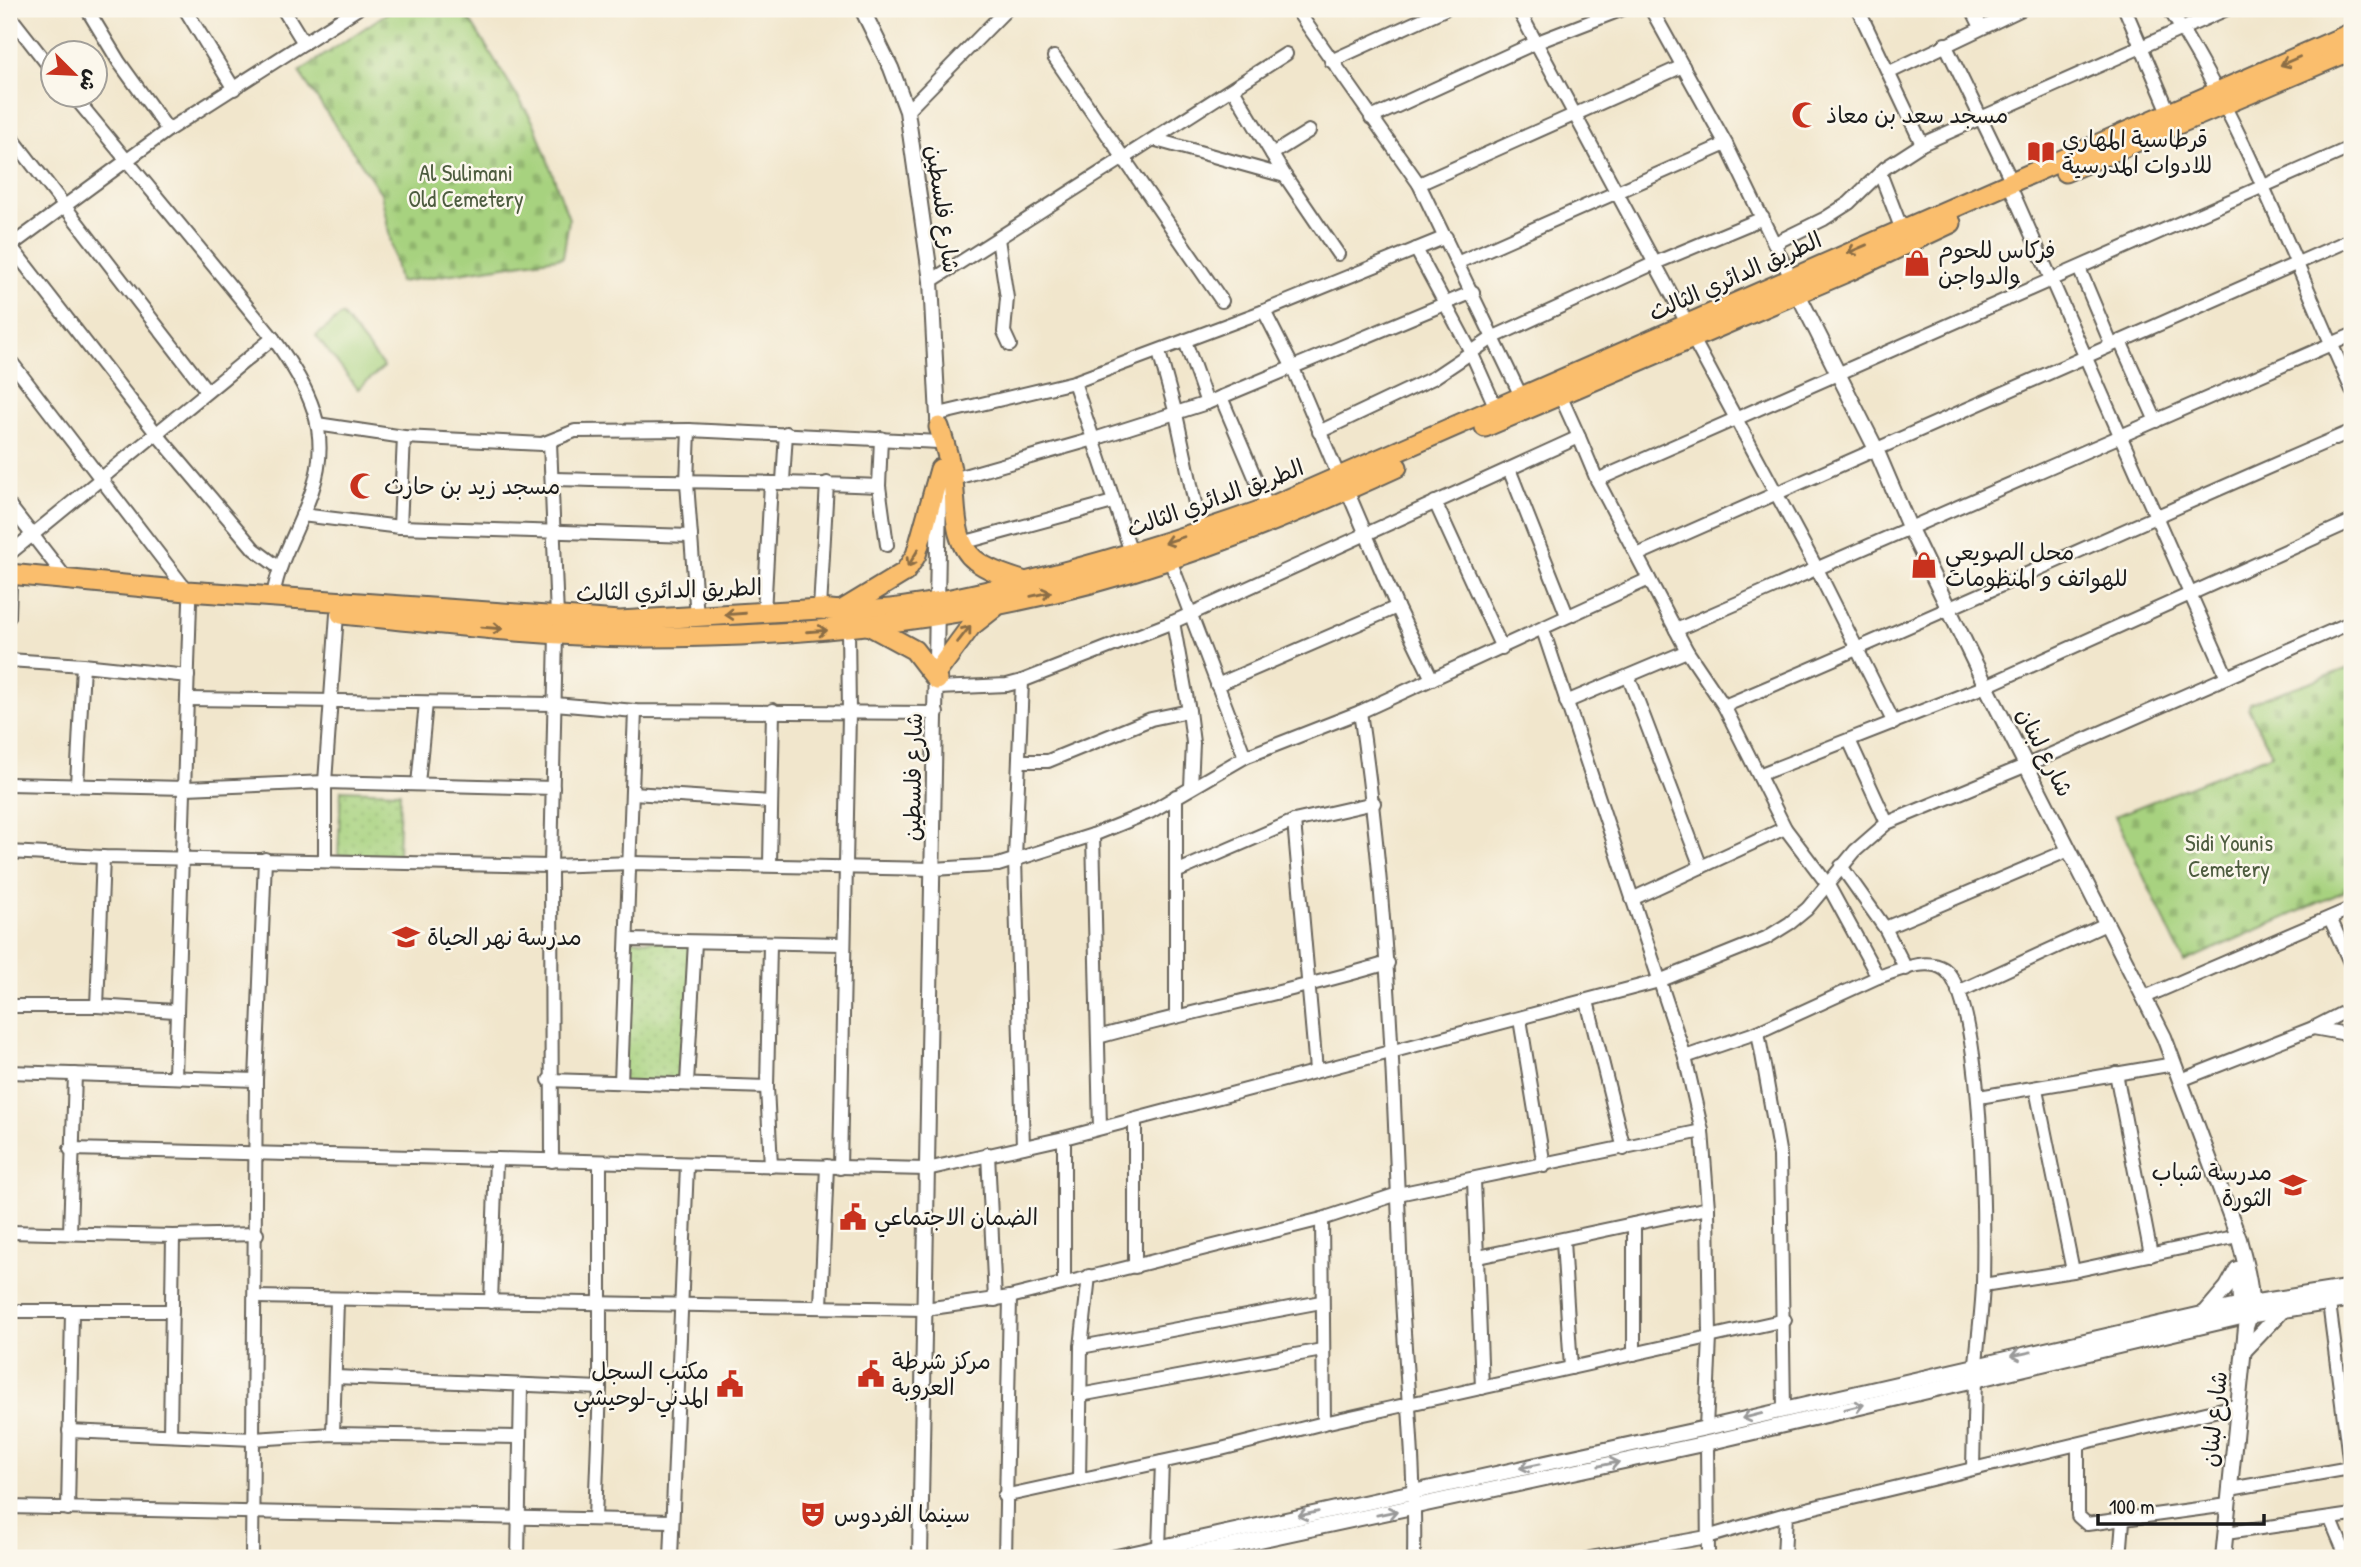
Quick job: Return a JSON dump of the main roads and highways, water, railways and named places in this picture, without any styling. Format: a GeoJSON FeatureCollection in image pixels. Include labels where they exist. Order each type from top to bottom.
{"type":"FeatureCollection","features":[{"type":"Feature","properties":{"kind":"highway","name":"الطريق الدائري الثالث"},"geometry":{"type":"LineString","coordinates":[[1794,285],[1849,271],[2169,113],[2222,99],[2352,33]]}},
{"type":"Feature","properties":{"kind":"highway","name":"الطريق الدائري الثالث"},"geometry":{"type":"LineString","coordinates":[[9,581],[65,577],[189,596],[337,614],[556,625],[764,613],[844,618],[938,609],[1026,582],[1132,555],[1343,484],[1521,396],[1690,330],[1794,285],[1902,230],[2013,188],[2222,99],[2352,50]]}},
{"type":"Feature","properties":{"kind":"highway","name":"الطريق الدائري الثالث"},"geometry":{"type":"LineString","coordinates":[[9,581],[189,596],[273,596],[556,625],[638,637],[999,604],[1170,560],[1343,484],[1560,395],[1690,330]]}},
{"type":"Feature","properties":{"kind":"highway"},"geometry":{"type":"LineString","coordinates":[[939,428],[946,474],[962,543],[974,560],[1026,582]]}},
{"type":"Feature","properties":{"kind":"highway"},"geometry":{"type":"LineString","coordinates":[[946,474],[916,555],[905,572],[844,618],[914,650],[937,680],[971,626],[999,604]]}},
{"type":"Feature","properties":{"kind":"place","name":"مسجد سعد بن معاذ"},"geometry":{"type":"Point","coordinates":[1805,115]}},
{"type":"Feature","properties":{"kind":"place","name":"قرطاسية المهاري للادوات المدرسية"},"geometry":{"type":"Point","coordinates":[2041,152]}},
{"type":"Feature","properties":{"kind":"place","name":"فركاس للحوم والدواجن"},"geometry":{"type":"Point","coordinates":[1917,263]}},
{"type":"Feature","properties":{"kind":"place","name":"مسجد زيد بن حارث"},"geometry":{"type":"Point","coordinates":[363,486]}},
{"type":"Feature","properties":{"kind":"place","name":"محل الصويعي للهواتف و المنظومات"},"geometry":{"type":"Point","coordinates":[1924,565]}},
{"type":"Feature","properties":{"kind":"place","name":"مدرسة نهر الحياة"},"geometry":{"type":"Point","coordinates":[406,937]}},
{"type":"Feature","properties":{"kind":"place","name":"مدرسة شباب الثورة"},"geometry":{"type":"Point","coordinates":[2293,1185]}},
{"type":"Feature","properties":{"kind":"place","name":"الضمان الاجتماعي"},"geometry":{"type":"Point","coordinates":[853,1217]}},
{"type":"Feature","properties":{"kind":"place","name":"مركز شرطة العروبة"},"geometry":{"type":"Point","coordinates":[871,1374]}},
{"type":"Feature","properties":{"kind":"place","name":"مكتب السجل المدني-لوحيشي"},"geometry":{"type":"Point","coordinates":[730,1384]}},
{"type":"Feature","properties":{"kind":"place","name":"سينما الفردوس"},"geometry":{"type":"Point","coordinates":[813,1514]}},
{"type":"Feature","properties":{"kind":"park label","name":"Al Sulimani Old Cemetery"},"geometry":{"type":"Point","coordinates":[466,186]}},
{"type":"Feature","properties":{"kind":"park label","name":"Sidi Younis Cemetery"},"geometry":{"type":"Point","coordinates":[2229,856]}}]}
